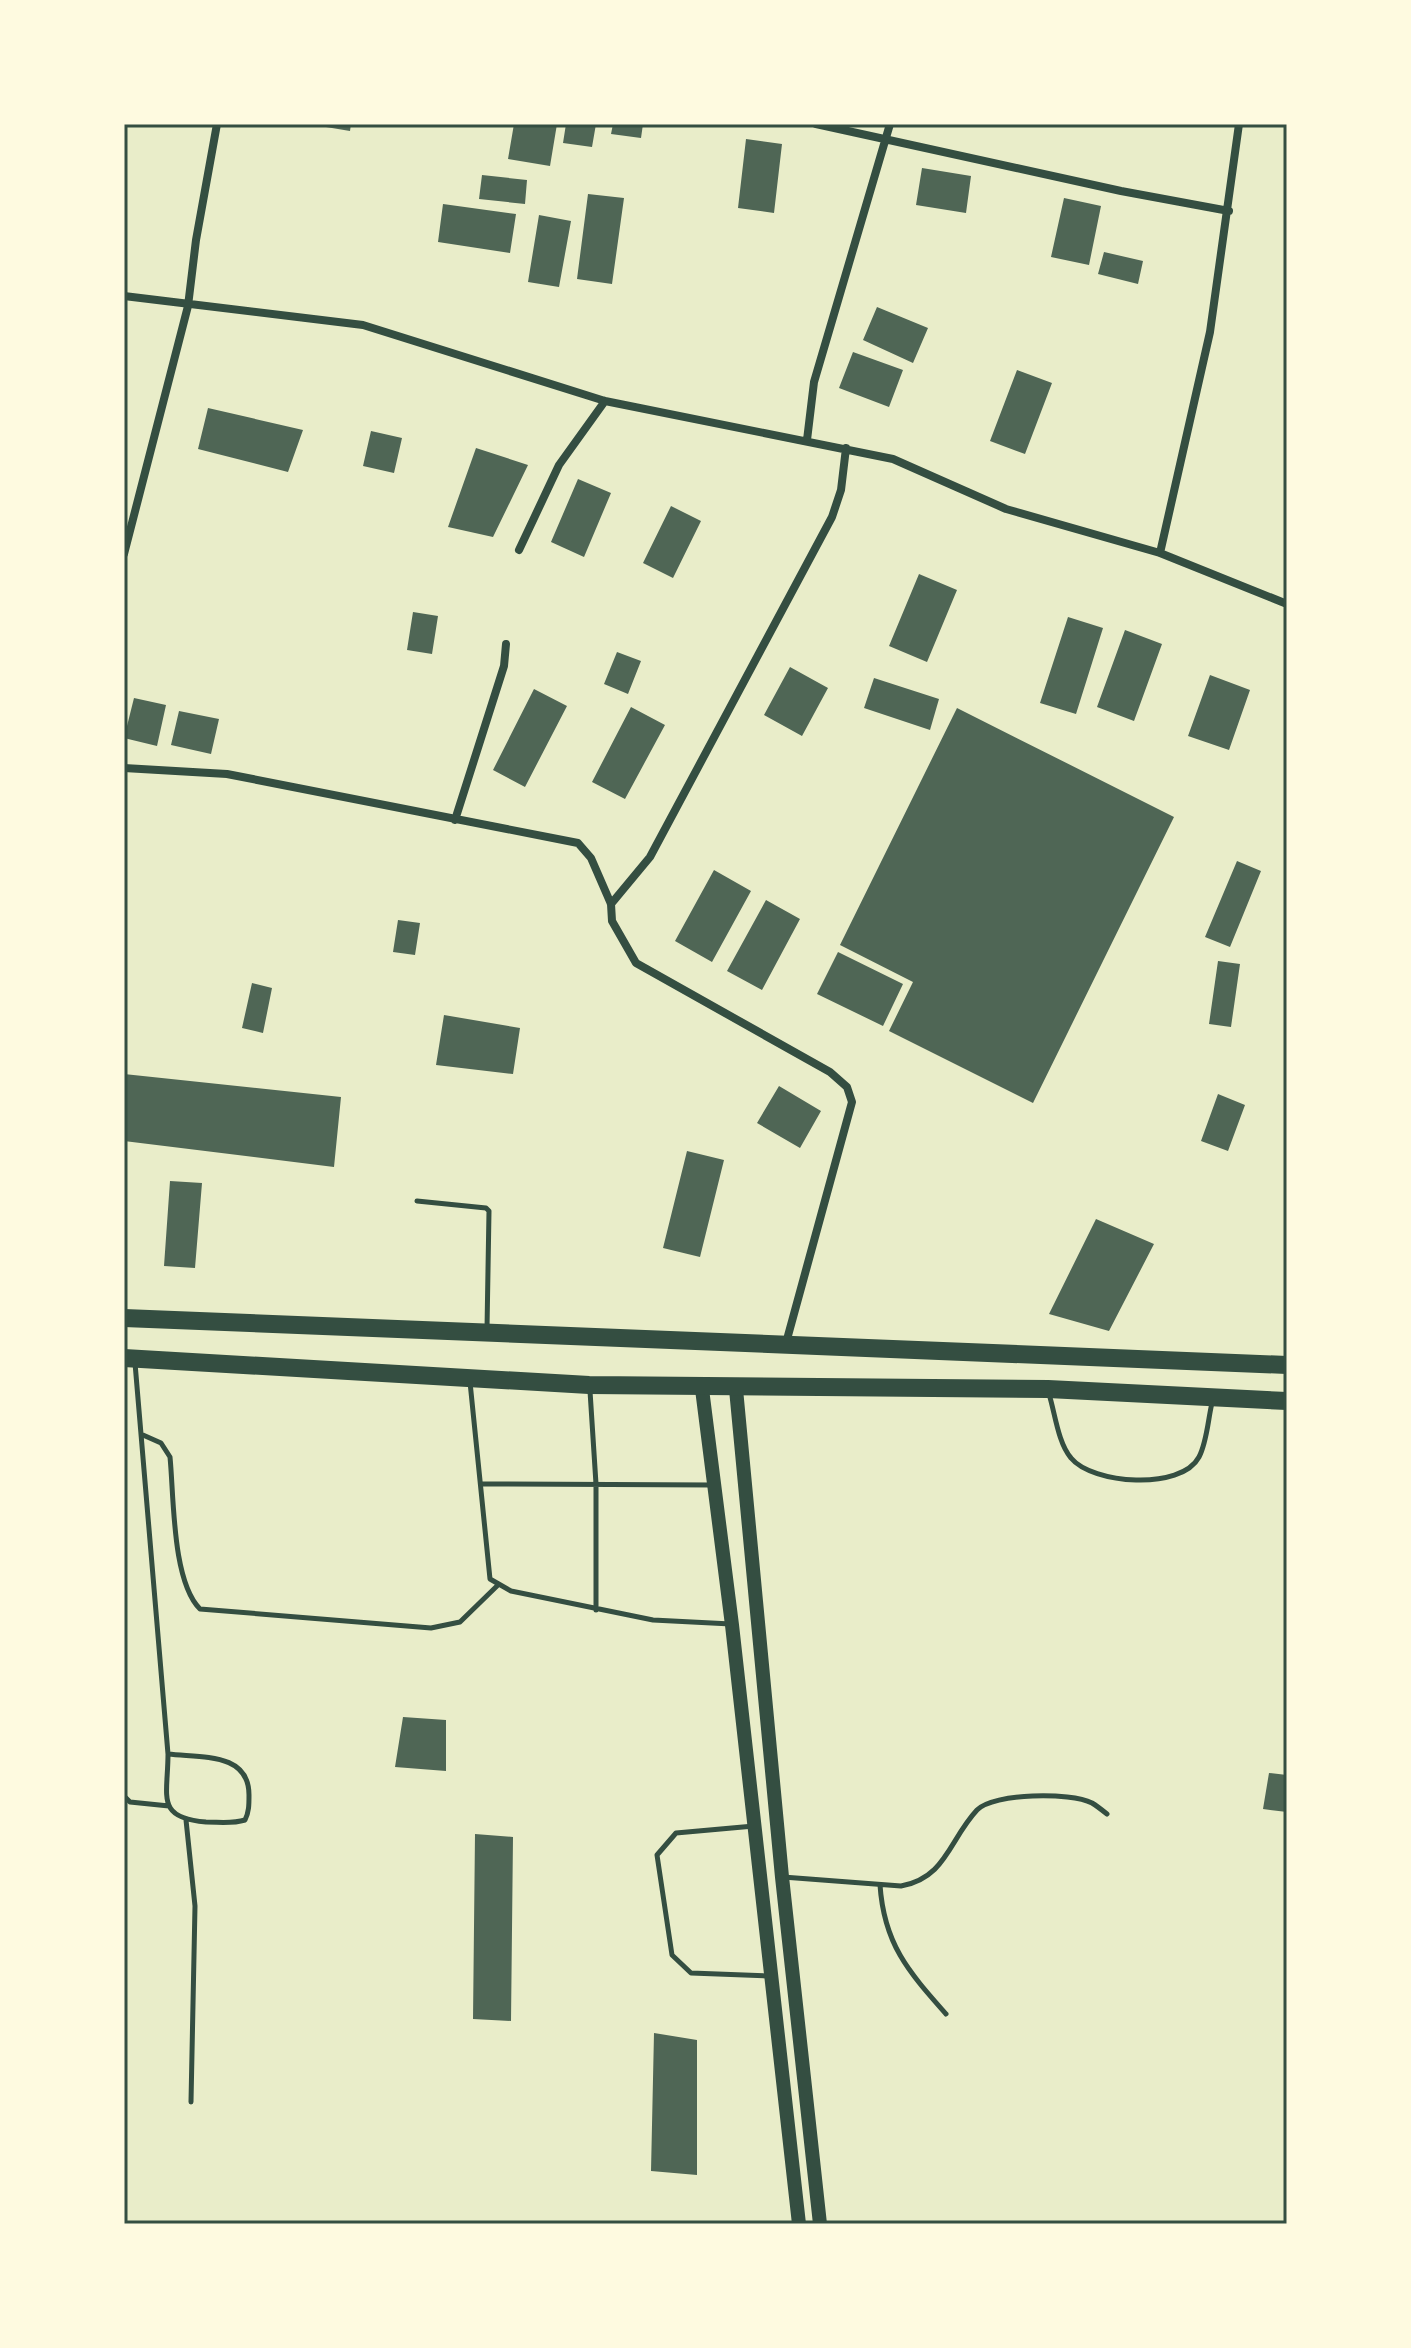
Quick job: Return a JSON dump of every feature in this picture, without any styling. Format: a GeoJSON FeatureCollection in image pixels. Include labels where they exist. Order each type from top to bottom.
{"type":"FeatureCollection","features":[{"type":"Feature","properties":{"kind":"highway"},"geometry":{"type":"LineString","coordinates":[[124,1318],[1287,1364]]}},
{"type":"Feature","properties":{"kind":"highway"},"geometry":{"type":"LineString","coordinates":[[130,1358],[589,1385],[702,1389],[1048,1389],[1287,1401]]}},
{"type":"Feature","properties":{"kind":"street"},"geometry":{"type":"LineString","coordinates":[[124,554],[188,306],[196,240],[217,124]]}},
{"type":"Feature","properties":{"kind":"street"},"geometry":{"type":"LineString","coordinates":[[816,124],[885,141],[1229,211]]}},
{"type":"Feature","properties":{"kind":"street"},"geometry":{"type":"LineString","coordinates":[[807,440],[814,382],[890,124]]}},
{"type":"Feature","properties":{"kind":"street"},"geometry":{"type":"LineString","coordinates":[[1160,553],[1210,332],[1239,124]]}},
{"type":"Feature","properties":{"kind":"street"},"geometry":{"type":"LineString","coordinates":[[124,296],[363,325],[605,401],[893,459],[1006,509],[1160,553],[1287,604]]}},
{"type":"Feature","properties":{"kind":"street"},"geometry":{"type":"LineString","coordinates":[[519,550],[559,465],[605,401]]}},
{"type":"Feature","properties":{"kind":"street"},"geometry":{"type":"LineString","coordinates":[[611,904],[650,857],[832,517],[841,490],[846,448]]}},
{"type":"Feature","properties":{"kind":"street"},"geometry":{"type":"LineString","coordinates":[[455,820],[504,666],[506,644]]}},
{"type":"Feature","properties":{"kind":"street"},"geometry":{"type":"LineString","coordinates":[[124,768],[227,774],[578,843],[591,858],[611,904],[612,921],[636,963],[830,1072],[847,1087],[852,1102],[786,1344]]}},
{"type":"Feature","properties":{"kind":"street"},"geometry":{"type":"LineString","coordinates":[[702,1389],[732,1625],[799,2224]]}},
{"type":"Feature","properties":{"kind":"street"},"geometry":{"type":"LineString","coordinates":[[736,1389],[782,1877],[820,2224]]}},
{"type":"Feature","properties":{"kind":"lane"},"geometry":{"type":"LineString","coordinates":[[417,1201],[486,1208],[489,1211],[487,1332]]}},
{"type":"Feature","properties":{"kind":"lane"},"geometry":{"type":"LineString","coordinates":[[130,1358],[143,1435],[168,1754],[169,1806],[175,1816],[186,1820],[234,1823],[245,1820],[249,1813],[249,1779],[243,1769],[230,1762],[168,1754]]}},
{"type":"Feature","properties":{"kind":"lane"},"geometry":{"type":"LineString","coordinates":[[470,1379],[490,1579],[498,1585],[596,1610],[653,1620],[732,1625]]}},
{"type":"Feature","properties":{"kind":"lane"},"geometry":{"type":"LineString","coordinates":[[589,1385],[596,1484],[596,1610]]}},
{"type":"Feature","properties":{"kind":"lane"},"geometry":{"type":"LineString","coordinates":[[1048,1389],[1068,1454],[1078,1466],[1097,1475],[1167,1480],[1186,1471],[1199,1457],[1214,1397]]}},
{"type":"Feature","properties":{"kind":"lane"},"geometry":{"type":"LineString","coordinates":[[143,1435],[161,1443],[170,1457],[182,1578],[190,1600],[200,1609],[431,1628],[460,1622],[498,1585]]}},
{"type":"Feature","properties":{"kind":"lane"},"geometry":{"type":"LineString","coordinates":[[482,1484],[714,1485]]}},
{"type":"Feature","properties":{"kind":"lane"},"geometry":{"type":"LineString","coordinates":[[782,1877],[880,1885],[920,1883],[932,1875],[979,1808],[994,1801],[1048,1795],[1091,1802],[1107,1814]]}},
{"type":"Feature","properties":{"kind":"lane"},"geometry":{"type":"LineString","coordinates":[[124,1796],[130,1802],[169,1806]]}},
{"type":"Feature","properties":{"kind":"lane"},"geometry":{"type":"LineString","coordinates":[[186,1820],[195,1906],[191,2102]]}},
{"type":"Feature","properties":{"kind":"lane"},"geometry":{"type":"LineString","coordinates":[[755,1826],[676,1833],[657,1855],[672,1955],[691,1973],[771,1976]]}},
{"type":"Feature","properties":{"kind":"lane"},"geometry":{"type":"LineString","coordinates":[[880,1885],[882,1917],[902,1965],[946,2014]]}},
{"type":"Feature","properties":{"kind":"building"},"geometry":{"type":"Polygon","coordinates":[[[308,124],[351,124],[350,131],[308,124]]]}},
{"type":"Feature","properties":{"kind":"building"},"geometry":{"type":"Polygon","coordinates":[[[514,124],[557,124],[550,166],[508,159],[514,124]]]}},
{"type":"Feature","properties":{"kind":"building"},"geometry":{"type":"Polygon","coordinates":[[[566,124],[596,124],[592,147],[563,143],[566,124]]]}},
{"type":"Feature","properties":{"kind":"building"},"geometry":{"type":"Polygon","coordinates":[[[613,124],[643,124],[641,138],[611,134],[613,124]]]}},
{"type":"Feature","properties":{"kind":"building"},"geometry":{"type":"Polygon","coordinates":[[[746,139],[782,144],[774,213],[738,208],[746,139]]]}},
{"type":"Feature","properties":{"kind":"building"},"geometry":{"type":"Polygon","coordinates":[[[922,168],[971,176],[966,213],[916,205],[922,168]]]}},
{"type":"Feature","properties":{"kind":"building"},"geometry":{"type":"Polygon","coordinates":[[[482,175],[527,180],[525,204],[479,199],[482,175]]]}},
{"type":"Feature","properties":{"kind":"building"},"geometry":{"type":"Polygon","coordinates":[[[588,194],[624,198],[612,284],[577,279],[588,194]]]}},
{"type":"Feature","properties":{"kind":"building"},"geometry":{"type":"Polygon","coordinates":[[[1064,198],[1101,206],[1089,265],[1051,257],[1064,198]]]}},
{"type":"Feature","properties":{"kind":"building"},"geometry":{"type":"Polygon","coordinates":[[[443,204],[516,214],[510,253],[438,242],[443,204]]]}},
{"type":"Feature","properties":{"kind":"building"},"geometry":{"type":"Polygon","coordinates":[[[539,215],[571,221],[559,287],[528,282],[539,215]]]}},
{"type":"Feature","properties":{"kind":"building"},"geometry":{"type":"Polygon","coordinates":[[[1104,252],[1143,261],[1138,284],[1098,274],[1104,252]]]}},
{"type":"Feature","properties":{"kind":"building"},"geometry":{"type":"Polygon","coordinates":[[[877,307],[928,328],[913,363],[863,340],[877,307]]]}},
{"type":"Feature","properties":{"kind":"building"},"geometry":{"type":"Polygon","coordinates":[[[853,352],[903,370],[889,407],[839,388],[853,352]]]}},
{"type":"Feature","properties":{"kind":"building"},"geometry":{"type":"Polygon","coordinates":[[[1017,370],[1052,383],[1025,454],[990,441],[1017,370]]]}},
{"type":"Feature","properties":{"kind":"building"},"geometry":{"type":"Polygon","coordinates":[[[208,408],[303,430],[288,472],[198,449],[208,408]]]}},
{"type":"Feature","properties":{"kind":"building"},"geometry":{"type":"Polygon","coordinates":[[[371,431],[402,438],[394,473],[363,466],[371,431]]]}},
{"type":"Feature","properties":{"kind":"building"},"geometry":{"type":"Polygon","coordinates":[[[476,448],[528,465],[493,537],[448,527],[476,448]]]}},
{"type":"Feature","properties":{"kind":"building"},"geometry":{"type":"Polygon","coordinates":[[[578,479],[611,493],[584,557],[551,542],[578,479]]]}},
{"type":"Feature","properties":{"kind":"building"},"geometry":{"type":"Polygon","coordinates":[[[671,506],[701,521],[673,578],[643,563],[671,506]]]}},
{"type":"Feature","properties":{"kind":"building"},"geometry":{"type":"Polygon","coordinates":[[[919,574],[957,590],[927,662],[889,646],[919,574]]]}},
{"type":"Feature","properties":{"kind":"building"},"geometry":{"type":"Polygon","coordinates":[[[413,612],[438,616],[432,654],[407,650],[413,612]]]}},
{"type":"Feature","properties":{"kind":"building"},"geometry":{"type":"Polygon","coordinates":[[[1068,617],[1103,628],[1076,714],[1040,703],[1068,617]]]}},
{"type":"Feature","properties":{"kind":"building"},"geometry":{"type":"Polygon","coordinates":[[[1125,630],[1162,644],[1134,721],[1097,707],[1125,630]]]}},
{"type":"Feature","properties":{"kind":"building"},"geometry":{"type":"Polygon","coordinates":[[[617,652],[641,661],[628,694],[604,684],[617,652]]]}},
{"type":"Feature","properties":{"kind":"building"},"geometry":{"type":"Polygon","coordinates":[[[790,667],[828,688],[802,736],[764,715],[790,667]]]}},
{"type":"Feature","properties":{"kind":"building"},"geometry":{"type":"Polygon","coordinates":[[[1210,675],[1250,690],[1229,750],[1188,736],[1210,675]]]}},
{"type":"Feature","properties":{"kind":"building"},"geometry":{"type":"Polygon","coordinates":[[[874,678],[939,699],[930,730],[864,708],[874,678]]]}},
{"type":"Feature","properties":{"kind":"building"},"geometry":{"type":"Polygon","coordinates":[[[534,689],[567,706],[525,787],[493,770],[534,689]]]}},
{"type":"Feature","properties":{"kind":"building"},"geometry":{"type":"Polygon","coordinates":[[[134,698],[166,705],[157,746],[124,738],[134,698]]]}},
{"type":"Feature","properties":{"kind":"building"},"geometry":{"type":"Polygon","coordinates":[[[631,707],[665,725],[625,799],[592,782],[631,707]]]}},
{"type":"Feature","properties":{"kind":"building"},"geometry":{"type":"Polygon","coordinates":[[[957,708],[1174,817],[1033,1103],[889,1031],[913,982],[840,945],[957,708]]]}},
{"type":"Feature","properties":{"kind":"building"},"geometry":{"type":"Polygon","coordinates":[[[179,711],[219,719],[211,754],[171,745],[179,711]]]}},
{"type":"Feature","properties":{"kind":"building"},"geometry":{"type":"Polygon","coordinates":[[[1237,861],[1261,871],[1230,947],[1205,937],[1237,861]]]}},
{"type":"Feature","properties":{"kind":"building"},"geometry":{"type":"Polygon","coordinates":[[[714,870],[751,891],[712,962],[675,941],[714,870]]]}},
{"type":"Feature","properties":{"kind":"building"},"geometry":{"type":"Polygon","coordinates":[[[766,900],[800,919],[762,990],[727,971],[766,900]]]}},
{"type":"Feature","properties":{"kind":"building"},"geometry":{"type":"Polygon","coordinates":[[[398,920],[420,923],[415,955],[393,952],[398,920]]]}},
{"type":"Feature","properties":{"kind":"building"},"geometry":{"type":"Polygon","coordinates":[[[838,952],[903,984],[883,1026],[817,994],[838,952]]]}},
{"type":"Feature","properties":{"kind":"building"},"geometry":{"type":"Polygon","coordinates":[[[1218,961],[1240,964],[1231,1027],[1209,1024],[1218,961]]]}},
{"type":"Feature","properties":{"kind":"building"},"geometry":{"type":"Polygon","coordinates":[[[252,983],[272,988],[263,1033],[242,1028],[252,983]]]}},
{"type":"Feature","properties":{"kind":"building"},"geometry":{"type":"Polygon","coordinates":[[[444,1015],[520,1028],[513,1074],[436,1065],[444,1015]]]}},
{"type":"Feature","properties":{"kind":"building"},"geometry":{"type":"Polygon","coordinates":[[[124,1074],[341,1097],[334,1167],[124,1141],[124,1074]]]}},
{"type":"Feature","properties":{"kind":"building"},"geometry":{"type":"Polygon","coordinates":[[[779,1086],[821,1111],[800,1148],[757,1123],[779,1086]]]}},
{"type":"Feature","properties":{"kind":"building"},"geometry":{"type":"Polygon","coordinates":[[[1218,1094],[1245,1105],[1228,1151],[1201,1141],[1218,1094]]]}},
{"type":"Feature","properties":{"kind":"building"},"geometry":{"type":"Polygon","coordinates":[[[687,1151],[724,1160],[700,1257],[663,1248],[687,1151]]]}},
{"type":"Feature","properties":{"kind":"building"},"geometry":{"type":"Polygon","coordinates":[[[170,1181],[202,1183],[195,1268],[164,1266],[170,1181]]]}},
{"type":"Feature","properties":{"kind":"building"},"geometry":{"type":"Polygon","coordinates":[[[1096,1219],[1154,1244],[1109,1331],[1049,1314],[1096,1219]]]}},
{"type":"Feature","properties":{"kind":"building"},"geometry":{"type":"Polygon","coordinates":[[[403,1717],[446,1720],[446,1771],[395,1767],[403,1717]]]}},
{"type":"Feature","properties":{"kind":"building"},"geometry":{"type":"Polygon","coordinates":[[[1269,1773],[1287,1775],[1287,1812],[1263,1809],[1269,1773]]]}},
{"type":"Feature","properties":{"kind":"building"},"geometry":{"type":"Polygon","coordinates":[[[475,1834],[513,1837],[511,2021],[473,2019],[475,1834]]]}},
{"type":"Feature","properties":{"kind":"building"},"geometry":{"type":"Polygon","coordinates":[[[654,2033],[697,2040],[697,2175],[651,2171],[654,2033]]]}}]}
